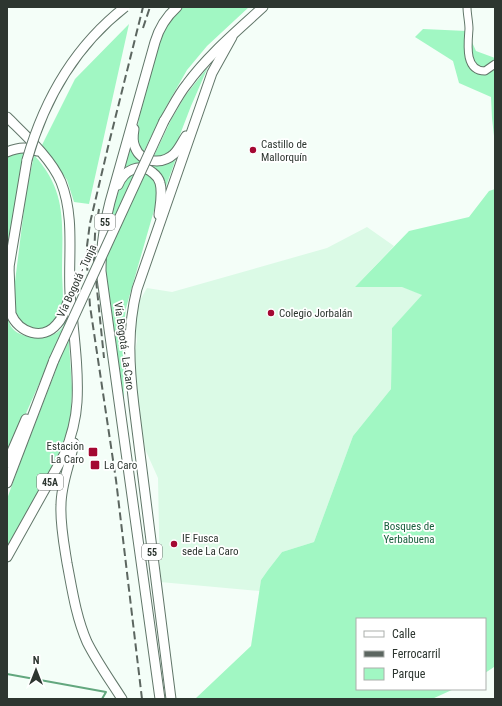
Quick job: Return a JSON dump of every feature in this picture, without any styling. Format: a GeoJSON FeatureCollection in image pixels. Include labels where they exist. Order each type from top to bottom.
{"type":"FeatureCollection","features":[{"type":"Feature","properties":{"kind":"main road"},"geometry":{"type":"LineString","coordinates":[[7,279],[27,160],[41,117],[63,76],[90,40],[125,7]]}},
{"type":"Feature","properties":{"kind":"main road","name":"Vía Bogotá - La Caro"},"geometry":{"type":"LineString","coordinates":[[160,699],[101,271],[103,236],[110,202],[157,35],[166,18],[177,7]]}},
{"type":"Feature","properties":{"kind":"main road","name":"Vía Bogotá - Tunja"},"geometry":{"type":"LineString","coordinates":[[7,483],[54,360],[164,121],[188,82],[221,46],[263,7]]}},
{"type":"Feature","properties":{"kind":"main road","name":"Vía Bogotá - La Caro"},"geometry":{"type":"LineString","coordinates":[[171,699],[134,406],[130,359],[130,321],[132,306],[137,289],[212,73],[234,34]]}},
{"type":"Feature","properties":{"kind":"main road"},"geometry":{"type":"LineString","coordinates":[[145,77],[133,138],[134,146],[143,158],[155,161],[162,160],[173,154],[180,147],[197,117]]}},
{"type":"Feature","properties":{"kind":"main road","name":"45A"},"geometry":{"type":"LineString","coordinates":[[7,117],[40,152],[55,171],[61,181],[68,206],[70,292],[77,380],[77,411],[70,441],[58,466],[7,556]]}},
{"type":"Feature","properties":{"kind":"main road"},"geometry":{"type":"LineString","coordinates":[[7,152],[24,147],[40,152]]}},
{"type":"Feature","properties":{"kind":"main road"},"geometry":{"type":"LineString","coordinates":[[110,202],[122,176],[130,170],[137,167],[144,168],[152,172],[160,183],[161,190],[158,228]]}},
{"type":"Feature","properties":{"kind":"main road"},"geometry":{"type":"LineString","coordinates":[[9,268],[11,314],[14,321],[25,331],[31,333],[41,333],[50,331],[57,325],[62,318],[70,292]]}},
{"type":"Feature","properties":{"kind":"main road","name":"55"},"geometry":{"type":"LineString","coordinates":[[7,464],[35,397],[54,360]]}},
{"type":"Feature","properties":{"kind":"main road"},"geometry":{"type":"LineString","coordinates":[[77,411],[73,446],[66,470],[61,505],[70,580],[82,628],[95,658],[122,699]]}},
{"type":"Feature","properties":{"kind":"street"},"geometry":{"type":"LineString","coordinates":[[467,7],[469,53],[472,65],[477,69],[485,71],[495,64]]}},
{"type":"Feature","properties":{"kind":"shaded area"},"geometry":{"type":"Polygon","coordinates":[[[367,227],[394,246],[355,287],[403,287],[423,295],[392,328],[391,389],[353,436],[314,542],[282,552],[261,580],[260,591],[160,582],[158,478],[145,449],[140,418],[134,356],[137,341],[135,324],[139,302],[147,288],[172,292],[327,248],[367,227]]]}},
{"type":"Feature","properties":{"kind":"green space"},"geometry":{"type":"Polygon","coordinates":[[[183,7],[249,7],[207,46],[187,70],[167,105],[143,153],[138,145],[137,136],[146,85],[157,48],[166,25],[183,7]]]}},
{"type":"Feature","properties":{"kind":"green space"},"geometry":{"type":"Polygon","coordinates":[[[129,24],[89,204],[74,202],[67,180],[42,145],[75,79],[129,24]]]}},
{"type":"Feature","properties":{"kind":"green space"},"geometry":{"type":"Polygon","coordinates":[[[423,29],[467,31],[476,51],[495,58],[495,145],[491,97],[459,83],[453,61],[415,37],[423,29]]]}},
{"type":"Feature","properties":{"kind":"green space"},"geometry":{"type":"Polygon","coordinates":[[[208,67],[176,145],[169,155],[153,158],[171,120],[185,96],[208,67]]]}},
{"type":"Feature","properties":{"kind":"green space"},"geometry":{"type":"Polygon","coordinates":[[[129,143],[141,161],[178,153],[164,192],[165,185],[135,164],[128,166],[122,172],[129,143]]]}},
{"type":"Feature","properties":{"kind":"green space"},"geometry":{"type":"Polygon","coordinates":[[[26,151],[7,263],[7,155],[26,151]]]}},
{"type":"Feature","properties":{"kind":"green space"},"geometry":{"type":"Polygon","coordinates":[[[34,155],[53,182],[61,210],[62,224],[63,305],[56,320],[44,328],[38,329],[25,327],[17,319],[12,306],[26,193],[34,155]]]}},
{"type":"Feature","properties":{"kind":"green space"},"geometry":{"type":"Polygon","coordinates":[[[131,172],[148,173],[152,175],[156,181],[158,192],[126,308],[123,332],[124,409],[105,267],[105,241],[111,214],[121,184],[131,172]]]}},
{"type":"Feature","properties":{"kind":"green space","name":"Bosques de Yerbabuena"},"geometry":{"type":"Polygon","coordinates":[[[495,189],[494,667],[486,672],[486,618],[356,618],[356,690],[452,690],[432,699],[195,699],[251,646],[261,580],[282,552],[314,542],[353,436],[391,389],[392,328],[422,295],[402,287],[355,287],[409,231],[469,217],[489,191],[495,189]]]}},
{"type":"Feature","properties":{"kind":"green space"},"geometry":{"type":"Polygon","coordinates":[[[7,309],[9,322],[13,329],[23,335],[38,338],[52,335],[62,328],[67,314],[72,388],[71,415],[66,435],[55,463],[7,547],[7,499],[56,370],[47,366],[7,456],[7,309]]]}},
{"type":"Feature","properties":{"kind":"waterway"},"geometry":{"type":"LineString","coordinates":[[7,674],[106,692],[102,699]]}},
{"type":"Feature","properties":{"kind":"railway"},"geometry":{"type":"LineString","coordinates":[[142,699],[116,480],[90,306],[87,246],[90,223],[143,7]]}},
{"type":"Feature","properties":{"kind":"railway"},"geometry":{"type":"LineString","coordinates":[[143,28],[150,7]]}},
{"type":"Feature","properties":{"kind":"railway"},"geometry":{"type":"LineString","coordinates":[[99,209],[95,234],[94,260],[104,358]]}},
{"type":"Feature","properties":{"kind":"place","name":"Castillo de Mallorquín"},"geometry":{"type":"Point","coordinates":[253,150]}},
{"type":"Feature","properties":{"kind":"place","name":"Colegio Jorbalán"},"geometry":{"type":"Point","coordinates":[271,313]}},
{"type":"Feature","properties":{"kind":"place","name":"Estación La Caro"},"geometry":{"type":"Point","coordinates":[93,452]}},
{"type":"Feature","properties":{"kind":"place","name":"La Caro"},"geometry":{"type":"Point","coordinates":[95,465]}},
{"type":"Feature","properties":{"kind":"place","name":"IE Fusca sede La Caro"},"geometry":{"type":"Point","coordinates":[174,544]}}]}
